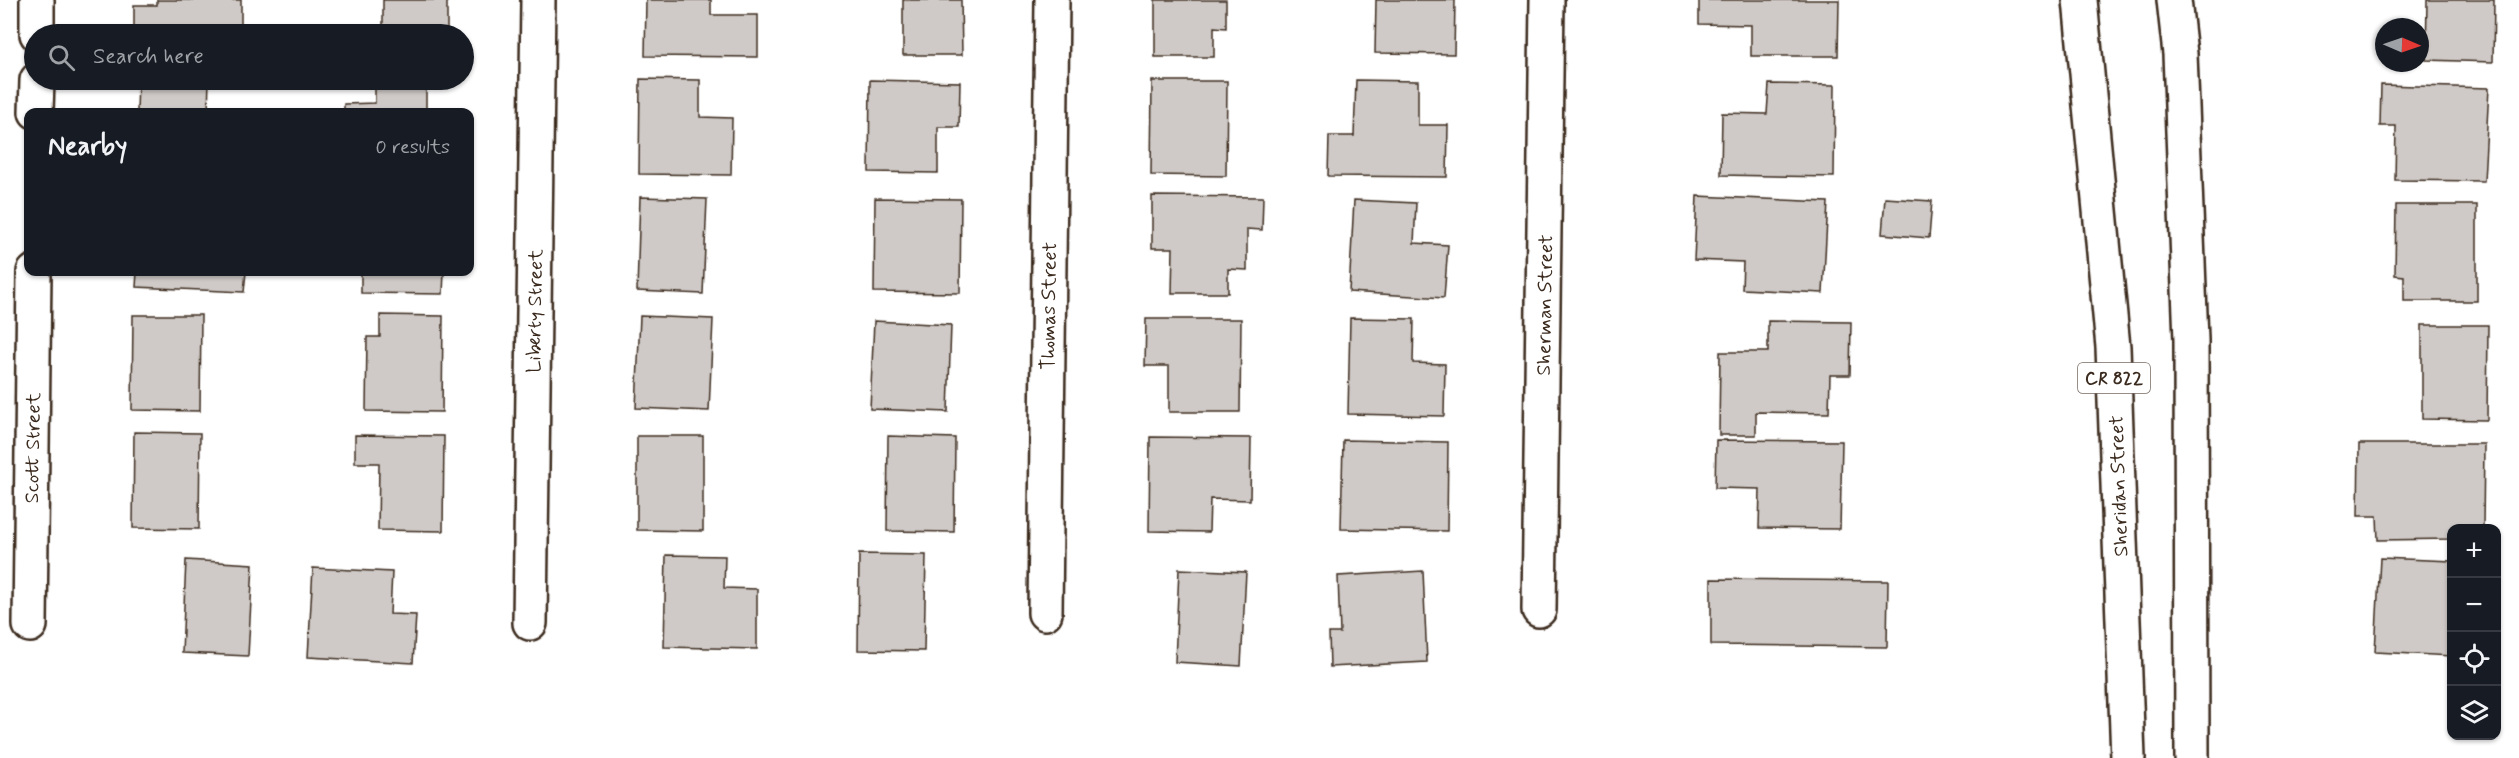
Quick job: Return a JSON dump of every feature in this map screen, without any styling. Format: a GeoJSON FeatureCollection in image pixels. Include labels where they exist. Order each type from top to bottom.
{"type":"FeatureCollection","features":[{"type":"Feature","properties":{"kind":"street"},"geometry":{"type":"LineString","coordinates":[[37,24],[38,0]]}},
{"type":"Feature","properties":{"kind":"street","name":"Liberty Street"},"geometry":{"type":"LineString","coordinates":[[530,622],[538,0]]}},
{"type":"Feature","properties":{"kind":"street","name":"Thomas Street"},"geometry":{"type":"LineString","coordinates":[[1045,613],[1052,0]]}},
{"type":"Feature","properties":{"kind":"street","name":"Sherman Street"},"geometry":{"type":"LineString","coordinates":[[1539,610],[1547,0]]}},
{"type":"Feature","properties":{"kind":"street","name":"Sheridan Street"},"geometry":{"type":"LineString","coordinates":[[2080,0],[2113,348],[2128,758]]}},
{"type":"Feature","properties":{"kind":"street"},"geometry":{"type":"LineString","coordinates":[[2174,0],[2180,66],[2191,340],[2192,758]]}},
{"type":"Feature","properties":{"kind":"street"},"geometry":{"type":"LineString","coordinates":[[36,108],[37,90]]}},
{"type":"Feature","properties":{"kind":"street","name":"Scott Street"},"geometry":{"type":"LineString","coordinates":[[30,625],[34,276]]}},
{"type":"Feature","properties":{"kind":"building"},"geometry":{"type":"Polygon","coordinates":[[[157,0],[241,0],[241,24],[134,24],[134,5],[157,5],[157,0]]]}},
{"type":"Feature","properties":{"kind":"building"},"geometry":{"type":"Polygon","coordinates":[[[383,0],[447,0],[447,24],[383,24],[383,0]]]}},
{"type":"Feature","properties":{"kind":"building"},"geometry":{"type":"Polygon","coordinates":[[[646,0],[711,0],[711,15],[758,15],[758,57],[645,56],[646,0]]]}},
{"type":"Feature","properties":{"kind":"building"},"geometry":{"type":"Polygon","coordinates":[[[903,0],[961,0],[962,55],[903,55],[903,0]]]}},
{"type":"Feature","properties":{"kind":"building"},"geometry":{"type":"Polygon","coordinates":[[[1155,0],[1226,0],[1226,28],[1214,27],[1214,57],[1155,57],[1155,0]]]}},
{"type":"Feature","properties":{"kind":"building"},"geometry":{"type":"Polygon","coordinates":[[[1376,0],[1455,0],[1454,54],[1375,53],[1376,0]]]}},
{"type":"Feature","properties":{"kind":"building"},"geometry":{"type":"Polygon","coordinates":[[[1699,0],[1839,0],[1838,56],[1751,56],[1751,25],[1699,24],[1699,0]]]}},
{"type":"Feature","properties":{"kind":"building"},"geometry":{"type":"Polygon","coordinates":[[[2427,0],[2494,0],[2493,62],[2429,60],[2429,18],[2427,18],[2427,0]]]}},
{"type":"Feature","properties":{"kind":"building"},"geometry":{"type":"Polygon","coordinates":[[[640,79],[700,80],[700,117],[732,118],[731,175],[639,174],[640,79]]]}},
{"type":"Feature","properties":{"kind":"building"},"geometry":{"type":"Polygon","coordinates":[[[870,80],[960,82],[959,127],[938,127],[938,173],[869,172],[870,80]]]}},
{"type":"Feature","properties":{"kind":"building"},"geometry":{"type":"Polygon","coordinates":[[[1356,80],[1418,81],[1418,125],[1448,125],[1447,177],[1328,176],[1329,136],[1354,136],[1356,80]]]}},
{"type":"Feature","properties":{"kind":"building"},"geometry":{"type":"Polygon","coordinates":[[[1152,81],[1227,81],[1226,176],[1151,175],[1152,81]]]}},
{"type":"Feature","properties":{"kind":"building"},"geometry":{"type":"Polygon","coordinates":[[[1769,84],[1835,85],[1834,177],[1721,175],[1722,113],[1767,114],[1769,84]]]}},
{"type":"Feature","properties":{"kind":"building"},"geometry":{"type":"Polygon","coordinates":[[[2381,85],[2489,88],[2484,181],[2395,180],[2396,126],[2380,126],[2381,85]]]}},
{"type":"Feature","properties":{"kind":"building"},"geometry":{"type":"Polygon","coordinates":[[[138,90],[209,90],[208,108],[137,108],[138,90]]]}},
{"type":"Feature","properties":{"kind":"building"},"geometry":{"type":"Polygon","coordinates":[[[375,90],[426,90],[426,108],[344,108],[344,104],[375,103],[375,90]]]}},
{"type":"Feature","properties":{"kind":"building"},"geometry":{"type":"Polygon","coordinates":[[[1152,196],[1263,197],[1262,230],[1247,229],[1247,270],[1228,269],[1228,293],[1172,293],[1173,248],[1152,248],[1152,196]]]}},
{"type":"Feature","properties":{"kind":"building"},"geometry":{"type":"Polygon","coordinates":[[[1697,196],[1828,202],[1823,293],[1742,289],[1743,262],[1694,260],[1697,196]]]}},
{"type":"Feature","properties":{"kind":"building"},"geometry":{"type":"Polygon","coordinates":[[[640,197],[707,199],[703,294],[637,291],[640,197]]]}},
{"type":"Feature","properties":{"kind":"building"},"geometry":{"type":"Polygon","coordinates":[[[875,198],[961,199],[960,293],[874,292],[875,198]]]}},
{"type":"Feature","properties":{"kind":"building"},"geometry":{"type":"Polygon","coordinates":[[[1885,198],[1932,201],[1929,238],[1882,234],[1885,198]]]}},
{"type":"Feature","properties":{"kind":"building"},"geometry":{"type":"Polygon","coordinates":[[[1354,200],[1416,203],[1414,243],[1448,245],[1444,298],[1349,292],[1354,200]]]}},
{"type":"Feature","properties":{"kind":"building"},"geometry":{"type":"Polygon","coordinates":[[[2396,205],[2477,205],[2477,301],[2404,301],[2404,276],[2395,275],[2396,205]]]}},
{"type":"Feature","properties":{"kind":"building"},"geometry":{"type":"Polygon","coordinates":[[[137,276],[246,276],[244,292],[136,287],[137,276]]]}},
{"type":"Feature","properties":{"kind":"building"},"geometry":{"type":"Polygon","coordinates":[[[361,276],[444,276],[443,294],[361,293],[361,276]]]}},
{"type":"Feature","properties":{"kind":"building"},"geometry":{"type":"Polygon","coordinates":[[[133,315],[201,315],[200,411],[132,410],[133,315]]]}},
{"type":"Feature","properties":{"kind":"building"},"geometry":{"type":"Polygon","coordinates":[[[380,315],[443,316],[442,412],[366,411],[367,337],[380,337],[380,315]]]}},
{"type":"Feature","properties":{"kind":"building"},"geometry":{"type":"Polygon","coordinates":[[[640,316],[713,319],[709,411],[636,408],[640,316]]]}},
{"type":"Feature","properties":{"kind":"building"},"geometry":{"type":"Polygon","coordinates":[[[1350,318],[1414,319],[1413,363],[1445,364],[1444,416],[1348,414],[1350,318]]]}},
{"type":"Feature","properties":{"kind":"building"},"geometry":{"type":"Polygon","coordinates":[[[1146,319],[1241,319],[1240,412],[1169,412],[1169,366],[1145,366],[1146,319]]]}},
{"type":"Feature","properties":{"kind":"building"},"geometry":{"type":"Polygon","coordinates":[[[874,321],[951,325],[948,412],[870,409],[874,321]]]}},
{"type":"Feature","properties":{"kind":"building"},"geometry":{"type":"Polygon","coordinates":[[[1768,321],[1851,322],[1850,375],[1830,375],[1829,413],[1756,412],[1756,435],[1719,435],[1720,352],[1768,352],[1768,321]]]}},
{"type":"Feature","properties":{"kind":"building"},"geometry":{"type":"Polygon","coordinates":[[[2422,325],[2488,325],[2487,420],[2422,419],[2422,325]]]}},
{"type":"Feature","properties":{"kind":"building"},"geometry":{"type":"Polygon","coordinates":[[[134,432],[200,433],[199,529],[133,528],[134,432]]]}},
{"type":"Feature","properties":{"kind":"building"},"geometry":{"type":"Polygon","coordinates":[[[355,435],[444,436],[443,531],[378,530],[379,463],[355,463],[355,435]]]}},
{"type":"Feature","properties":{"kind":"building"},"geometry":{"type":"Polygon","coordinates":[[[637,436],[703,436],[703,531],[637,530],[637,436]]]}},
{"type":"Feature","properties":{"kind":"building"},"geometry":{"type":"Polygon","coordinates":[[[888,436],[955,438],[954,532],[887,531],[888,436]]]}},
{"type":"Feature","properties":{"kind":"building"},"geometry":{"type":"Polygon","coordinates":[[[1150,437],[1251,438],[1250,500],[1210,499],[1209,532],[1149,531],[1150,437]]]}},
{"type":"Feature","properties":{"kind":"building"},"geometry":{"type":"Polygon","coordinates":[[[1343,440],[1448,442],[1447,531],[1341,529],[1343,440]]]}},
{"type":"Feature","properties":{"kind":"building"},"geometry":{"type":"Polygon","coordinates":[[[1716,440],[1842,441],[1840,529],[1759,528],[1760,489],[1715,488],[1716,440]]]}},
{"type":"Feature","properties":{"kind":"building"},"geometry":{"type":"Polygon","coordinates":[[[2359,444],[2484,444],[2483,524],[2447,524],[2447,539],[2378,540],[2377,516],[2358,516],[2359,444]]]}},
{"type":"Feature","properties":{"kind":"building"},"geometry":{"type":"Polygon","coordinates":[[[859,554],[926,555],[924,651],[858,650],[859,554]]]}},
{"type":"Feature","properties":{"kind":"building"},"geometry":{"type":"Polygon","coordinates":[[[666,555],[725,556],[724,588],[757,589],[757,649],[664,647],[666,555]]]}},
{"type":"Feature","properties":{"kind":"building"},"geometry":{"type":"Polygon","coordinates":[[[2380,558],[2447,561],[2447,656],[2375,652],[2380,558]]]}},
{"type":"Feature","properties":{"kind":"building"},"geometry":{"type":"Polygon","coordinates":[[[186,560],[253,564],[248,656],[182,653],[186,560]]]}},
{"type":"Feature","properties":{"kind":"building"},"geometry":{"type":"Polygon","coordinates":[[[313,568],[392,572],[390,614],[416,615],[413,663],[308,657],[313,568]]]}},
{"type":"Feature","properties":{"kind":"building"},"geometry":{"type":"Polygon","coordinates":[[[1179,569],[1246,572],[1241,666],[1175,662],[1179,569]]]}},
{"type":"Feature","properties":{"kind":"building"},"geometry":{"type":"Polygon","coordinates":[[[1423,571],[1427,662],[1330,667],[1329,633],[1340,633],[1338,576],[1423,571]]]}},
{"type":"Feature","properties":{"kind":"building"},"geometry":{"type":"Polygon","coordinates":[[[1711,579],[1888,581],[1887,647],[1711,645],[1711,579]]]}}]}
